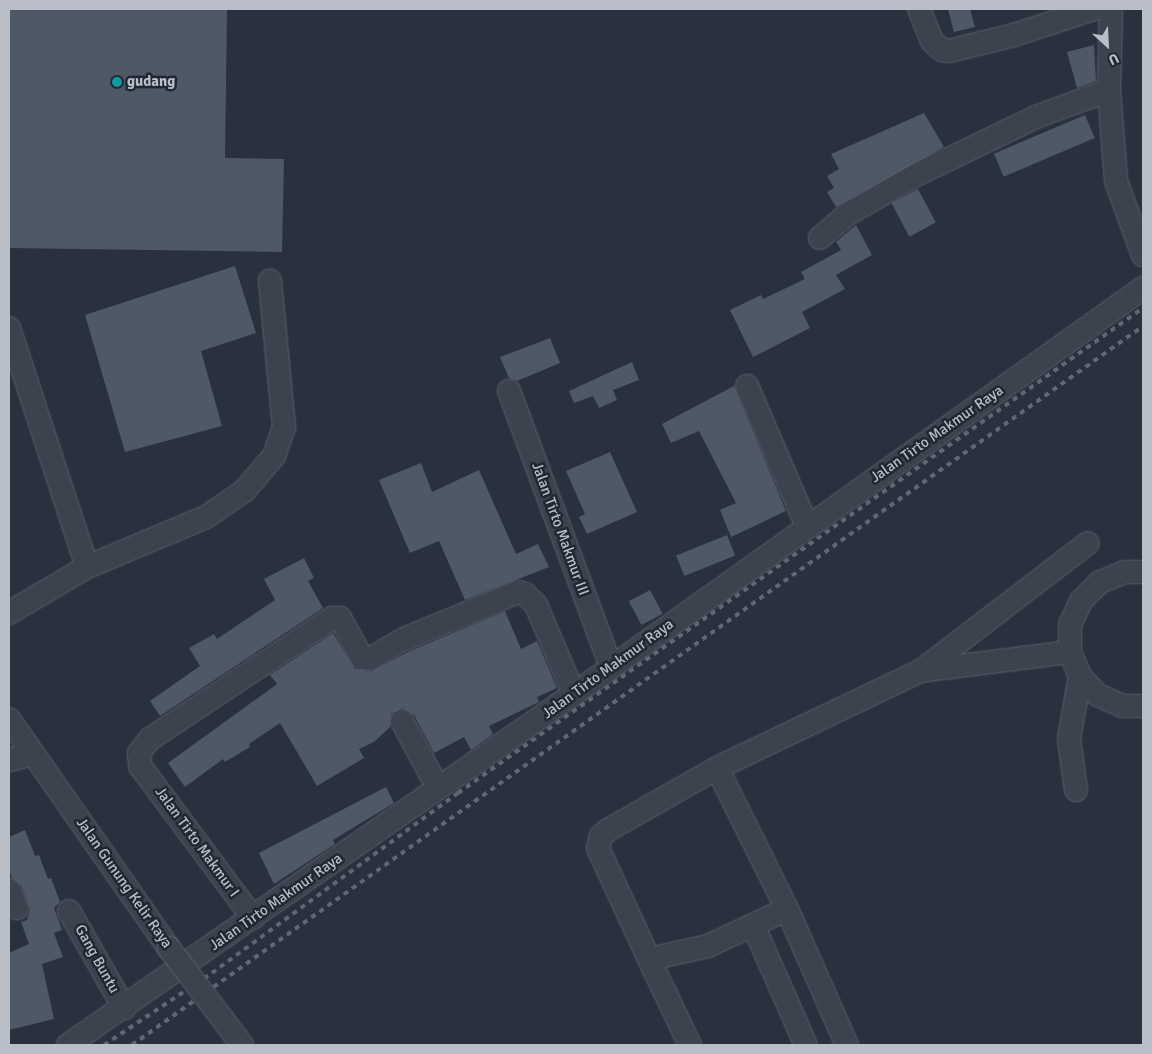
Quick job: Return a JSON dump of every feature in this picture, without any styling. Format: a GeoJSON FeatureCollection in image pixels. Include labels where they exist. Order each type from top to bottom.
{"type":"FeatureCollection","features":[{"type":"Feature","properties":{"kind":"street"},"geometry":{"type":"LineString","coordinates":[[919,9],[932,40],[942,50],[955,50],[1094,9]]}},
{"type":"Feature","properties":{"kind":"street"},"geometry":{"type":"LineString","coordinates":[[1111,9],[1109,90],[1116,181],[1143,255]]}},
{"type":"Feature","properties":{"kind":"street"},"geometry":{"type":"LineString","coordinates":[[820,238],[848,214],[916,175],[1036,118],[1109,90]]}},
{"type":"Feature","properties":{"kind":"street"},"geometry":{"type":"LineString","coordinates":[[9,613],[87,567],[206,517],[244,491],[274,456],[284,428],[270,281]]}},
{"type":"Feature","properties":{"kind":"street","name":"Jalan Tirto Makmur Raya"},"geometry":{"type":"LineString","coordinates":[[68,1045],[124,1008],[574,694],[1143,288]]}},
{"type":"Feature","properties":{"kind":"street"},"geometry":{"type":"LineString","coordinates":[[9,328],[87,567]]}},
{"type":"Feature","properties":{"kind":"street"},"geometry":{"type":"LineString","coordinates":[[747,386],[807,526]]}},
{"type":"Feature","properties":{"kind":"street","name":"Jalan Tirto Makmur III"},"geometry":{"type":"LineString","coordinates":[[509,391],[611,666]]}},
{"type":"Feature","properties":{"kind":"street"},"geometry":{"type":"LineString","coordinates":[[690,1045],[598,848],[599,842],[608,830],[717,768],[920,671],[1088,543]]}},
{"type":"Feature","properties":{"kind":"street"},"geometry":{"type":"LineString","coordinates":[[1143,572],[1125,572],[1100,582],[1080,600],[1070,625],[1070,652],[1080,676],[1098,695],[1123,706],[1143,706]]}},
{"type":"Feature","properties":{"kind":"street","name":"Jalan Tirto Makmur I"},"geometry":{"type":"LineString","coordinates":[[253,918],[140,766],[139,753],[150,739],[332,618],[340,618],[358,654],[366,659],[404,638],[518,592],[525,594],[536,605],[574,694]]}},
{"type":"Feature","properties":{"kind":"street"},"geometry":{"type":"LineString","coordinates":[[920,671],[1070,652]]}},
{"type":"Feature","properties":{"kind":"street"},"geometry":{"type":"LineString","coordinates":[[1076,790],[1069,739],[1080,676]]}},
{"type":"Feature","properties":{"kind":"street","name":"Jalan Gunung Kelir Raya"},"geometry":{"type":"LineString","coordinates":[[9,719],[169,948],[242,1045]]}},
{"type":"Feature","properties":{"kind":"street"},"geometry":{"type":"LineString","coordinates":[[402,720],[438,788]]}},
{"type":"Feature","properties":{"kind":"street"},"geometry":{"type":"LineString","coordinates":[[9,760],[33,754]]}},
{"type":"Feature","properties":{"kind":"street"},"geometry":{"type":"LineString","coordinates":[[717,768],[787,909],[847,1045]]}},
{"type":"Feature","properties":{"kind":"street"},"geometry":{"type":"LineString","coordinates":[[649,959],[708,946],[787,909]]}},
{"type":"Feature","properties":{"kind":"street","name":"Gang Buntu"},"geometry":{"type":"LineString","coordinates":[[70,911],[124,1008]]}},
{"type":"Feature","properties":{"kind":"street"},"geometry":{"type":"LineString","coordinates":[[753,925],[806,1045]]}},
{"type":"Feature","properties":{"kind":"building"},"geometry":{"type":"Polygon","coordinates":[[[9,9],[227,9],[225,158],[284,159],[282,252],[9,248],[9,9]]]}},
{"type":"Feature","properties":{"kind":"building"},"geometry":{"type":"Polygon","coordinates":[[[948,9],[970,9],[975,27],[954,32],[948,9]]]}},
{"type":"Feature","properties":{"kind":"building"},"geometry":{"type":"Polygon","coordinates":[[[1094,45],[1096,81],[1077,88],[1067,52],[1094,45]]]}},
{"type":"Feature","properties":{"kind":"building"},"geometry":{"type":"Polygon","coordinates":[[[924,113],[944,147],[836,207],[827,192],[834,188],[827,176],[839,169],[831,154],[924,113]]]}},
{"type":"Feature","properties":{"kind":"building"},"geometry":{"type":"Polygon","coordinates":[[[1085,115],[1095,138],[1004,177],[994,154],[1085,115]]]}},
{"type":"Feature","properties":{"kind":"building"},"geometry":{"type":"Polygon","coordinates":[[[918,189],[936,223],[909,237],[892,203],[918,189]]]}},
{"type":"Feature","properties":{"kind":"building"},"geometry":{"type":"Polygon","coordinates":[[[856,225],[872,255],[836,275],[845,289],[802,312],[810,328],[753,357],[730,310],[761,295],[763,299],[805,279],[801,272],[841,250],[836,242],[856,225]]]}},
{"type":"Feature","properties":{"kind":"building"},"geometry":{"type":"Polygon","coordinates":[[[235,266],[256,333],[201,351],[222,426],[125,452],[85,315],[235,266]]]}},
{"type":"Feature","properties":{"kind":"building"},"geometry":{"type":"Polygon","coordinates":[[[550,338],[560,363],[517,381],[509,378],[500,357],[550,338]]]}},
{"type":"Feature","properties":{"kind":"building"},"geometry":{"type":"Polygon","coordinates":[[[632,362],[639,380],[613,390],[617,400],[599,408],[593,396],[574,403],[569,391],[632,362]]]}},
{"type":"Feature","properties":{"kind":"building"},"geometry":{"type":"Polygon","coordinates":[[[734,386],[786,511],[731,537],[720,510],[736,503],[699,431],[671,443],[662,424],[734,386]]]}},
{"type":"Feature","properties":{"kind":"building"},"geometry":{"type":"Polygon","coordinates":[[[610,452],[637,512],[587,534],[579,517],[585,514],[566,471],[610,452]]]}},
{"type":"Feature","properties":{"kind":"building"},"geometry":{"type":"Polygon","coordinates":[[[421,463],[432,492],[479,470],[516,554],[538,544],[549,567],[465,600],[439,541],[410,553],[379,480],[421,463]]]}},
{"type":"Feature","properties":{"kind":"building"},"geometry":{"type":"Polygon","coordinates":[[[727,535],[735,555],[684,576],[676,556],[727,535]]]}},
{"type":"Feature","properties":{"kind":"building"},"geometry":{"type":"Polygon","coordinates":[[[304,558],[314,578],[308,581],[323,608],[160,716],[150,701],[200,666],[189,648],[214,634],[217,639],[275,600],[264,579],[304,558]]]}},
{"type":"Feature","properties":{"kind":"building"},"geometry":{"type":"Polygon","coordinates":[[[650,590],[663,614],[641,625],[629,601],[650,590]]]}},
{"type":"Feature","properties":{"kind":"building"},"geometry":{"type":"Polygon","coordinates":[[[505,611],[521,649],[537,641],[557,688],[537,697],[539,702],[489,726],[493,734],[471,750],[464,737],[434,753],[414,715],[402,708],[391,714],[390,727],[374,742],[359,749],[364,758],[317,786],[280,723],[249,744],[250,747],[225,762],[223,759],[185,787],[168,763],[277,684],[270,675],[333,633],[355,669],[372,671],[410,651],[505,611]]]}},
{"type":"Feature","properties":{"kind":"building"},"geometry":{"type":"Polygon","coordinates":[[[386,787],[394,803],[333,840],[335,844],[274,884],[259,853],[386,787]]]}},
{"type":"Feature","properties":{"kind":"building"},"geometry":{"type":"Polygon","coordinates":[[[25,830],[35,856],[39,855],[48,879],[51,878],[60,902],[54,908],[62,930],[54,933],[63,957],[42,964],[54,1019],[9,1030],[9,953],[29,944],[21,922],[27,920],[30,909],[21,885],[12,878],[9,868],[9,837],[25,830]]]}},
{"type":"Feature","properties":{"kind":"railway"},"geometry":{"type":"LineString","coordinates":[[104,1045],[212,973],[458,793],[1143,308]]}},
{"type":"Feature","properties":{"kind":"railway"},"geometry":{"type":"LineString","coordinates":[[132,1045],[1143,326]]}},
{"type":"Feature","properties":{"kind":"place","name":"gudang"},"geometry":{"type":"Point","coordinates":[117,82]}}]}
